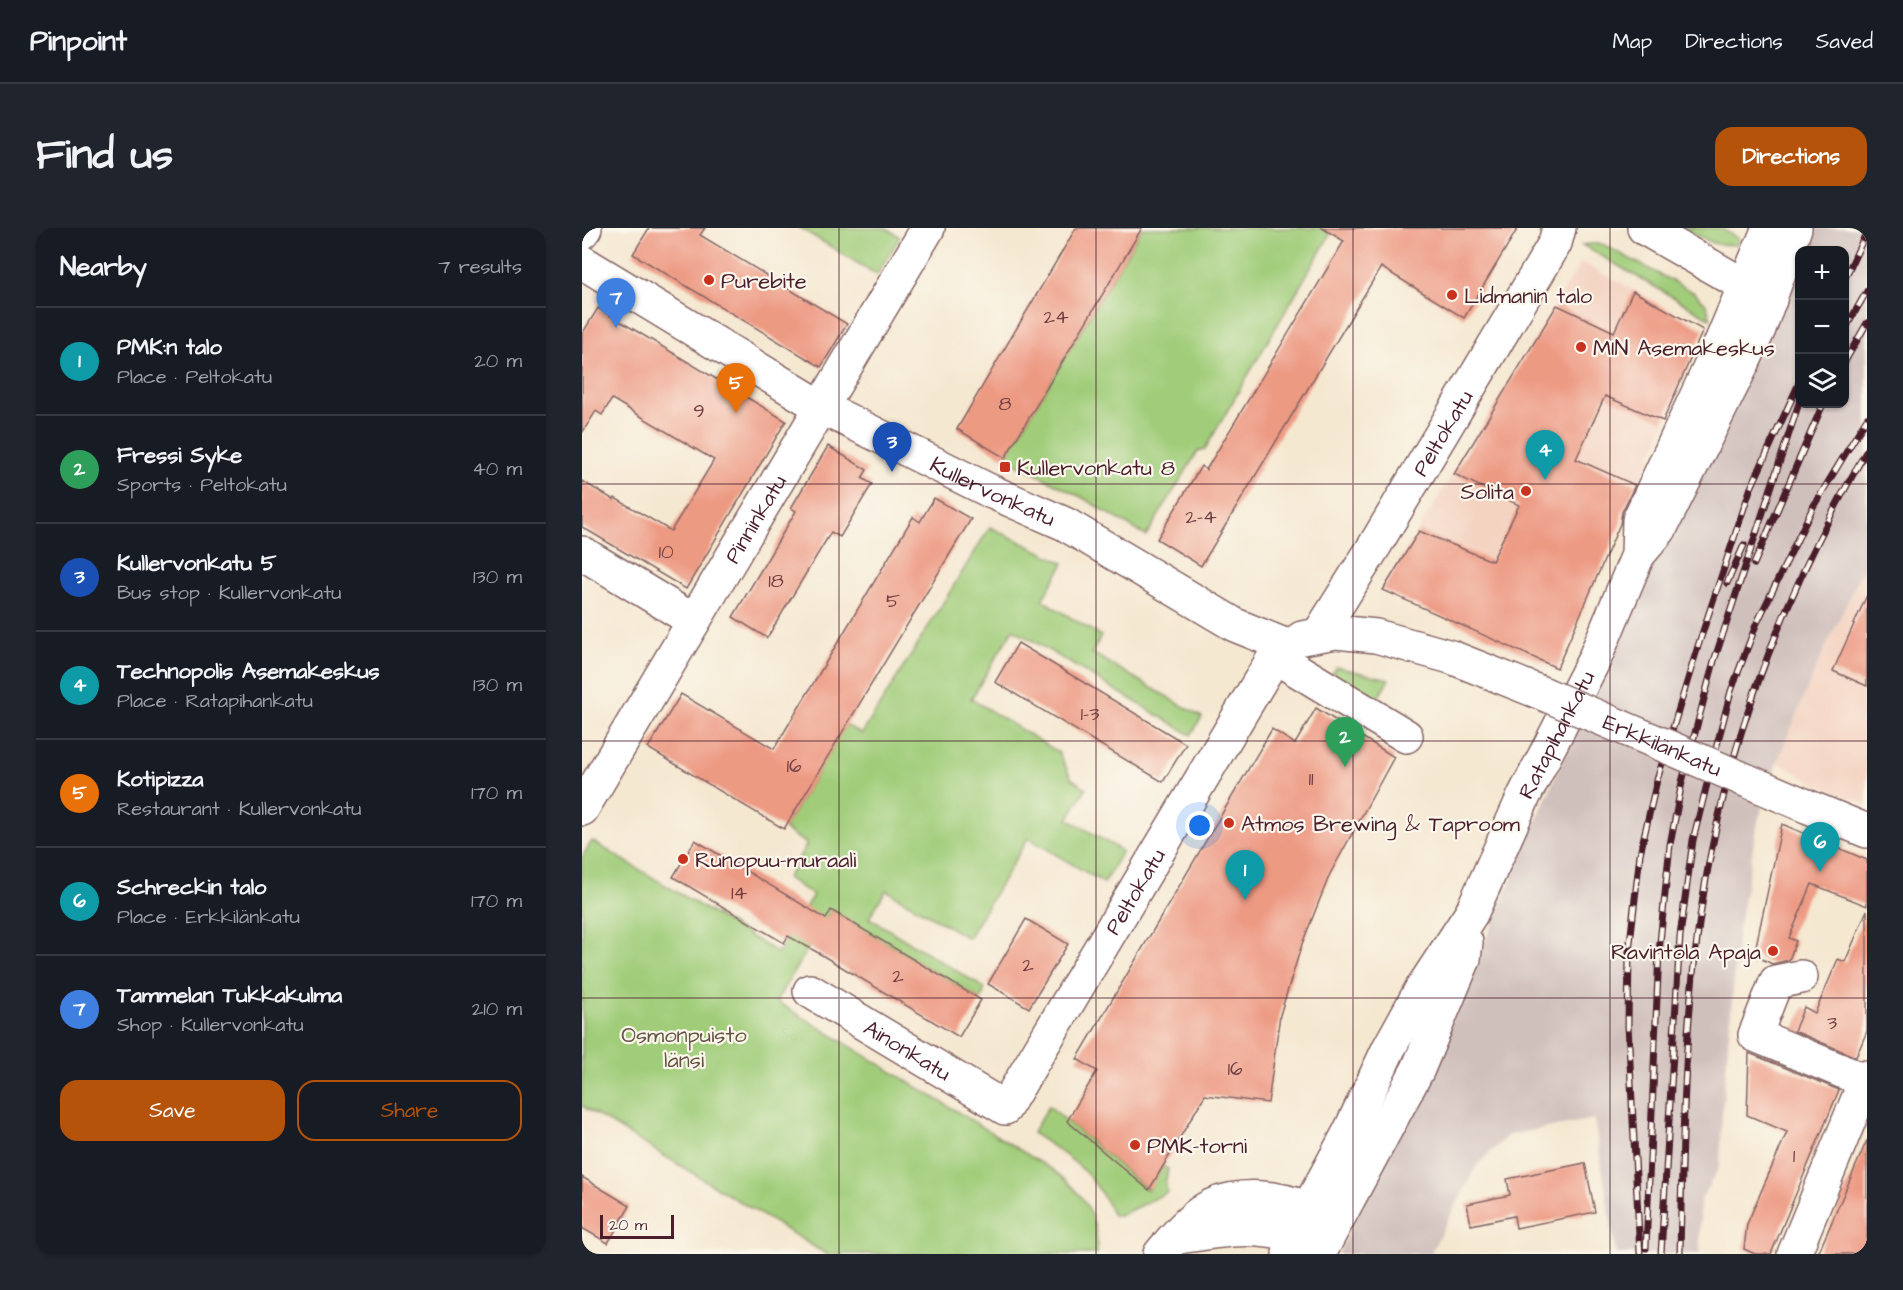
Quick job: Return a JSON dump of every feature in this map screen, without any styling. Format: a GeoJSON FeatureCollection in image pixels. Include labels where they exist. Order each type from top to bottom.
{"type":"FeatureCollection","features":[{"type":"Feature","properties":{"kind":"street"},"geometry":{"type":"LineString","coordinates":[[582,232],[585,228]]}},
{"type":"Feature","properties":{"kind":"street","name":"Pinninkatu"},"geometry":{"type":"LineString","coordinates":[[582,809],[928,228]]}},
{"type":"Feature","properties":{"kind":"street","name":"Peltokatu"},"geometry":{"type":"LineString","coordinates":[[1319,634],[1530,286],[1555,243],[1559,228]]}},
{"type":"Feature","properties":{"kind":"street"},"geometry":{"type":"LineString","coordinates":[[1644,228],[1757,293]]}},
{"type":"Feature","properties":{"kind":"street","name":"Ratapihankatu"},"geometry":{"type":"LineString","coordinates":[[1312,1237],[1418,1070],[1464,959],[1471,914],[1524,796],[1594,660],[1638,555],[1660,529],[1743,363],[1769,228]]}},
{"type":"Feature","properties":{"kind":"street","name":"Ratapihankatu"},"geometry":{"type":"LineString","coordinates":[[1757,293],[1795,228]]}},
{"type":"Feature","properties":{"kind":"street","name":"Kullervonkatu"},"geometry":{"type":"LineString","coordinates":[[582,262],[821,407],[990,491],[1065,524],[1235,626],[1282,644]]}},
{"type":"Feature","properties":{"kind":"street"},"geometry":{"type":"LineString","coordinates":[[582,553],[694,621]]}},
{"type":"Feature","properties":{"kind":"street","name":"Erkkilänkatu"},"geometry":{"type":"LineString","coordinates":[[1282,644],[1336,632],[1376,636],[1452,657],[1867,831]]}},
{"type":"Feature","properties":{"kind":"street"},"geometry":{"type":"LineString","coordinates":[[1282,644],[1287,664],[1406,736]]}},
{"type":"Feature","properties":{"kind":"street","name":"Peltokatu"},"geometry":{"type":"LineString","coordinates":[[1005,1108],[1282,644]]}},
{"type":"Feature","properties":{"kind":"street"},"geometry":{"type":"LineString","coordinates":[[1794,1254],[1859,1076],[1755,1035],[1776,982],[1801,977]]}},
{"type":"Feature","properties":{"kind":"street","name":"Ainonkatu"},"geometry":{"type":"LineString","coordinates":[[810,991],[1005,1108]]}},
{"type":"Feature","properties":{"kind":"street"},"geometry":{"type":"LineString","coordinates":[[1167,1246],[1211,1207],[1240,1199],[1283,1200],[1312,1237]]}},
{"type":"Feature","properties":{"kind":"street"},"geometry":{"type":"LineString","coordinates":[[1167,1246],[1215,1231],[1239,1228],[1312,1237]]}},
{"type":"Feature","properties":{"kind":"street"},"geometry":{"type":"LineString","coordinates":[[1215,1231],[1241,1254]]}},
{"type":"Feature","properties":{"kind":"shaded area"},"geometry":{"type":"Polygon","coordinates":[[[1805,228],[1867,228],[1867,560],[1815,670],[1777,762],[1758,821],[1738,931],[1722,1112],[1720,1166],[1700,1201],[1700,1254],[1616,1254],[1594,1119],[1508,1135],[1477,1165],[1430,1254],[1338,1254],[1438,1051],[1598,677],[1771,326],[1795,257],[1795,408],[1849,408],[1849,246],[1799,246],[1805,228]]]}},
{"type":"Feature","properties":{"kind":"shaded area"},"geometry":{"type":"Polygon","coordinates":[[[1581,262],[1706,328],[1558,671],[1382,590],[1581,262]]]}},
{"type":"Feature","properties":{"kind":"shaded area"},"geometry":{"type":"Polygon","coordinates":[[[1867,560],[1867,805],[1816,784],[1777,762],[1815,670],[1867,560]]]}},
{"type":"Feature","properties":{"kind":"green space"},"geometry":{"type":"Polygon","coordinates":[[[800,228],[886,228],[900,237],[877,275],[800,228]]]}},
{"type":"Feature","properties":{"kind":"green space"},"geometry":{"type":"Polygon","coordinates":[[[1142,228],[1322,228],[1331,233],[1205,449],[1198,451],[1146,536],[1085,499],[1005,458],[1142,228]]]}},
{"type":"Feature","properties":{"kind":"green space"},"geometry":{"type":"Polygon","coordinates":[[[1679,228],[1721,228],[1739,239],[1737,245],[1716,244],[1679,228]]]}},
{"type":"Feature","properties":{"kind":"green space"},"geometry":{"type":"Polygon","coordinates":[[[1602,244],[1695,293],[1706,304],[1711,319],[1582,245],[1602,244]]]}},
{"type":"Feature","properties":{"kind":"green space","name":"Osmonpuisto länsi"},"geometry":{"type":"Polygon","coordinates":[[[990,527],[1064,563],[1042,600],[1101,636],[1092,653],[1202,717],[1191,735],[1013,629],[971,699],[1058,752],[1072,779],[1086,788],[1068,819],[1122,851],[1104,883],[1028,838],[968,938],[886,890],[869,918],[985,988],[981,1000],[831,910],[776,1001],[1053,1170],[1073,1187],[1087,1206],[1095,1228],[1097,1254],[826,1254],[582,1106],[582,857],[592,841],[778,953],[813,895],[787,878],[807,844],[784,829],[846,725],[862,734],[990,527]]]}},
{"type":"Feature","properties":{"kind":"green space"},"geometry":{"type":"Polygon","coordinates":[[[1336,667],[1389,679],[1373,707],[1329,680],[1336,667]]]}},
{"type":"Feature","properties":{"kind":"green space"},"geometry":{"type":"Polygon","coordinates":[[[1049,1106],[1148,1190],[1163,1166],[1168,1169],[1165,1184],[1168,1192],[1119,1216],[1113,1215],[1089,1176],[1069,1158],[1032,1133],[1049,1106]]]}},
{"type":"Feature","properties":{"kind":"building"},"geometry":{"type":"Polygon","coordinates":[[[649,228],[705,228],[700,235],[847,324],[821,367],[633,254],[649,228]]]}},
{"type":"Feature","properties":{"kind":"building"},"geometry":{"type":"Polygon","coordinates":[[[1076,228],[1142,228],[1005,458],[957,429],[1076,228]]]}},
{"type":"Feature","properties":{"kind":"building"},"geometry":{"type":"Polygon","coordinates":[[[1322,228],[1518,228],[1464,318],[1381,267],[1201,566],[1157,539],[1201,466],[1206,470],[1344,241],[1322,228]]]}},
{"type":"Feature","properties":{"kind":"building"},"geometry":{"type":"Polygon","coordinates":[[[1633,291],[1703,330],[1663,421],[1605,396],[1576,459],[1635,485],[1557,668],[1383,590],[1419,531],[1492,561],[1519,505],[1454,474],[1557,305],[1614,332],[1633,291]]]}},
{"type":"Feature","properties":{"kind":"building"},"geometry":{"type":"Polygon","coordinates":[[[598,308],[786,421],[686,589],[582,527],[582,481],[671,531],[714,460],[612,399],[602,415],[596,411],[582,433],[582,334],[598,308]]]}},
{"type":"Feature","properties":{"kind":"building"},"geometry":{"type":"Polygon","coordinates":[[[828,446],[867,470],[862,478],[872,484],[840,537],[831,532],[767,638],[733,617],[796,511],[791,508],[828,446]]]}},
{"type":"Feature","properties":{"kind":"building"},"geometry":{"type":"Polygon","coordinates":[[[934,498],[971,519],[784,829],[648,748],[681,694],[774,749],[913,517],[920,522],[934,498]]]}},
{"type":"Feature","properties":{"kind":"building"},"geometry":{"type":"Polygon","coordinates":[[[1867,595],[1867,686],[1833,671],[1867,595]]]}},
{"type":"Feature","properties":{"kind":"building"},"geometry":{"type":"Polygon","coordinates":[[[1018,643],[1186,744],[1163,782],[995,682],[1018,643]]]}},
{"type":"Feature","properties":{"kind":"building"},"geometry":{"type":"Polygon","coordinates":[[[1316,708],[1394,757],[1330,874],[1302,944],[1280,1015],[1268,1103],[1205,1095],[1149,1190],[1067,1121],[1097,1071],[1077,1059],[1272,729],[1295,744],[1316,708]]]}},
{"type":"Feature","properties":{"kind":"building"},"geometry":{"type":"Polygon","coordinates":[[[1782,824],[1867,860],[1867,906],[1812,884],[1789,938],[1796,941],[1789,960],[1772,964],[1754,955],[1782,824]]]}},
{"type":"Feature","properties":{"kind":"building"},"geometry":{"type":"Polygon","coordinates":[[[695,840],[826,919],[831,910],[981,1000],[959,1037],[815,951],[788,936],[784,943],[673,877],[695,840]]]}},
{"type":"Feature","properties":{"kind":"building"},"geometry":{"type":"Polygon","coordinates":[[[1867,910],[1867,1031],[1856,1057],[1794,1031],[1804,1007],[1815,1013],[1838,959],[1845,962],[1867,910]]]}},
{"type":"Feature","properties":{"kind":"building"},"geometry":{"type":"Polygon","coordinates":[[[1026,919],[1068,944],[1029,1008],[988,984],[1026,919]]]}},
{"type":"Feature","properties":{"kind":"building"},"geometry":{"type":"Polygon","coordinates":[[[1749,1053],[1839,1090],[1771,1254],[1755,1254],[1744,1249],[1747,1224],[1787,1132],[1747,1115],[1749,1053]]]}},
{"type":"Feature","properties":{"kind":"building"},"geometry":{"type":"Polygon","coordinates":[[[1867,1140],[1867,1254],[1818,1254],[1867,1140]]]}},
{"type":"Feature","properties":{"kind":"building"},"geometry":{"type":"Polygon","coordinates":[[[1585,1163],[1595,1212],[1516,1228],[1514,1216],[1471,1225],[1467,1204],[1510,1195],[1507,1179],[1585,1163]]]}},
{"type":"Feature","properties":{"kind":"building"},"geometry":{"type":"Polygon","coordinates":[[[582,1177],[630,1206],[608,1243],[582,1228],[582,1177]]]}},
{"type":"Feature","properties":{"kind":"railway"},"geometry":{"type":"LineString","coordinates":[[1849,269],[1867,231]]}},
{"type":"Feature","properties":{"kind":"railway"},"geometry":{"type":"LineString","coordinates":[[1849,322],[1867,291]]}},
{"type":"Feature","properties":{"kind":"railway"},"geometry":{"type":"LineString","coordinates":[[1849,354],[1867,323]]}},
{"type":"Feature","properties":{"kind":"railway"},"geometry":{"type":"LineString","coordinates":[[1640,1254],[1628,1025],[1629,952],[1640,854],[1657,780],[1699,643],[1750,490],[1795,392]]}},
{"type":"Feature","properties":{"kind":"railway"},"geometry":{"type":"LineString","coordinates":[[1646,1248],[1659,952],[1670,845],[1682,782],[1714,661],[1797,408]]}},
{"type":"Feature","properties":{"kind":"railway"},"geometry":{"type":"LineString","coordinates":[[1754,564],[1821,408]]}},
{"type":"Feature","properties":{"kind":"railway"},"geometry":{"type":"LineString","coordinates":[[1661,1254],[1680,936],[1693,840],[1731,691],[1756,625],[1813,507],[1867,418]]}},
{"type":"Feature","properties":{"kind":"railway"},"geometry":{"type":"LineString","coordinates":[[1680,1254],[1687,1042],[1697,937],[1715,833],[1741,733],[1776,635],[1818,541],[1867,450]]}},
{"type":"Feature","properties":{"kind":"railway"},"geometry":{"type":"LineString","coordinates":[[1727,583],[1744,545]]}},
{"type":"Feature","properties":{"kind":"place","name":"Purebite"},"geometry":{"type":"Point","coordinates":[709,280]}},
{"type":"Feature","properties":{"kind":"place","name":"Lidmanin talo"},"geometry":{"type":"Point","coordinates":[1452,295]}},
{"type":"Feature","properties":{"kind":"place","name":"Tammelan Tukkakulma"},"geometry":{"type":"Point","coordinates":[616,328]}},
{"type":"Feature","properties":{"kind":"place","name":"MIN Asemakeskus"},"geometry":{"type":"Point","coordinates":[1581,347]}},
{"type":"Feature","properties":{"kind":"place","name":"Kotipizza"},"geometry":{"type":"Point","coordinates":[736,413]}},
{"type":"Feature","properties":{"kind":"place","name":"Kullervonkatu 8"},"geometry":{"type":"Point","coordinates":[1005,467]}},
{"type":"Feature","properties":{"kind":"place","name":"Kullervonkatu 5"},"geometry":{"type":"Point","coordinates":[892,472]}},
{"type":"Feature","properties":{"kind":"place","name":"Technopolis Asemakeskus"},"geometry":{"type":"Point","coordinates":[1545,480]}},
{"type":"Feature","properties":{"kind":"place","name":"Solita"},"geometry":{"type":"Point","coordinates":[1526,491]}},
{"type":"Feature","properties":{"kind":"place","name":"Fressi Syke"},"geometry":{"type":"Point","coordinates":[1345,767]}},
{"type":"Feature","properties":{"kind":"place","name":"Atmos Brewing & Taproom"},"geometry":{"type":"Point","coordinates":[1229,823]}},
{"type":"Feature","properties":{"kind":"place","name":"Runopuu-muraali"},"geometry":{"type":"Point","coordinates":[683,859]}},
{"type":"Feature","properties":{"kind":"place","name":"Schreckin talo"},"geometry":{"type":"Point","coordinates":[1820,872]}},
{"type":"Feature","properties":{"kind":"place","name":"PMK:n talo"},"geometry":{"type":"Point","coordinates":[1245,900]}},
{"type":"Feature","properties":{"kind":"place","name":"Ravintola Apaja"},"geometry":{"type":"Point","coordinates":[1773,951]}},
{"type":"Feature","properties":{"kind":"place","name":"PMK-torni"},"geometry":{"type":"Point","coordinates":[1135,1145]}}]}
